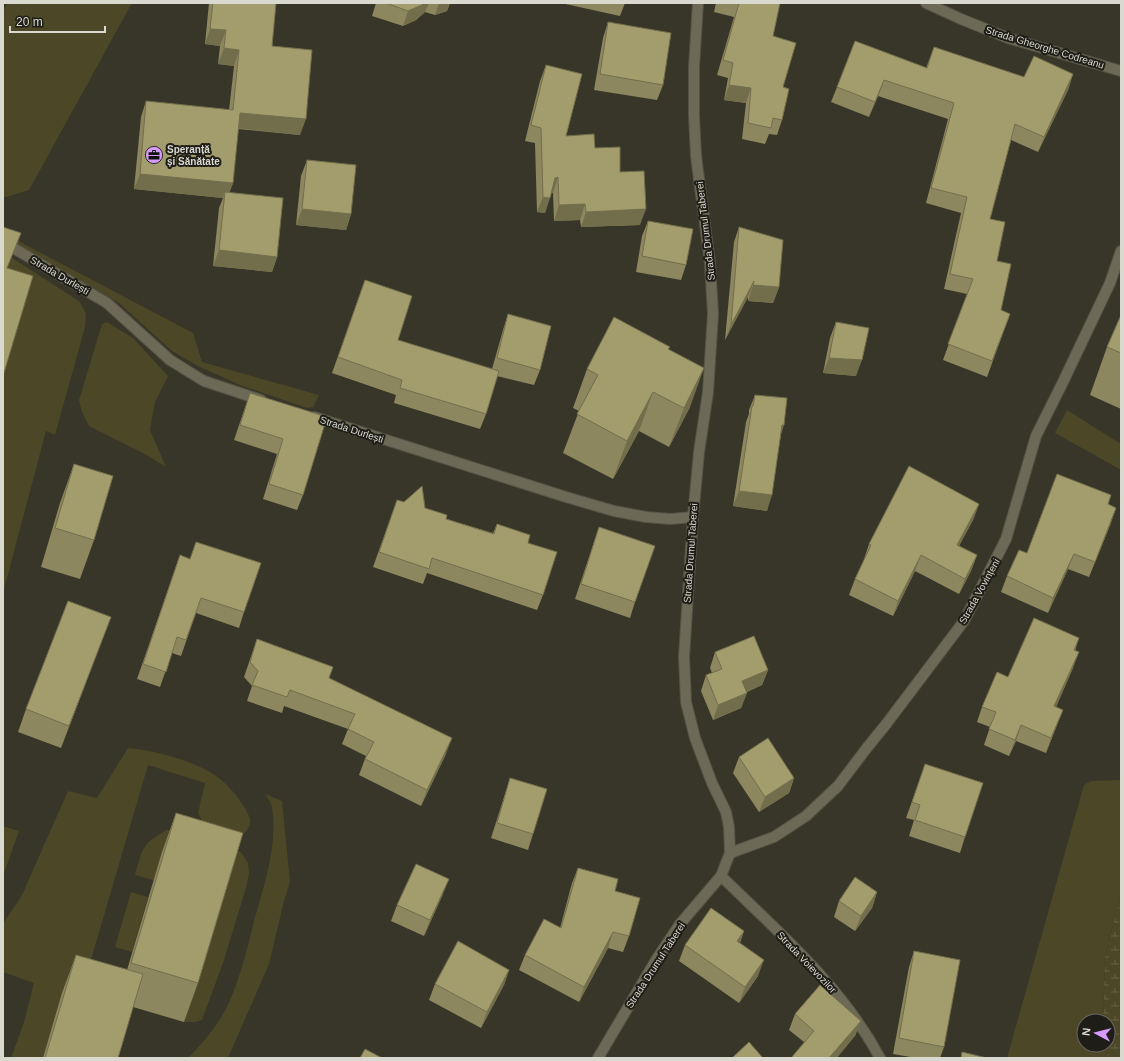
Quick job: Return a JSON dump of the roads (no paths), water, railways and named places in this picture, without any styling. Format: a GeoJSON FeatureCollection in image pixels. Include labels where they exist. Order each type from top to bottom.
{"type":"FeatureCollection","features":[{"type":"Feature","properties":{"kind":"street","name":"Strada Drumul Taberei"},"geometry":{"type":"LineString","coordinates":[[598,1058],[656,960],[680,924],[721,876],[730,853],[730,827],[726,812],[712,783],[695,738],[686,702],[684,657],[693,517],[699,452],[708,392],[713,314],[710,263],[696,156],[694,122],[694,67],[698,3]]}},
{"type":"Feature","properties":{"kind":"street","name":"Strada Gheorghe Codreanu"},"geometry":{"type":"LineString","coordinates":[[926,3],[1008,38],[1121,70]]}},
{"type":"Feature","properties":{"kind":"street","name":"Strada Durlești"},"geometry":{"type":"LineString","coordinates":[[3,242],[107,303],[170,360],[204,381],[271,404]]}},
{"type":"Feature","properties":{"kind":"street","name":"Strada Vovințeni"},"geometry":{"type":"LineString","coordinates":[[730,853],[774,837],[806,816],[838,786],[888,723],[964,621],[1006,539],[1036,436],[1110,283],[1121,251]]}},
{"type":"Feature","properties":{"kind":"street","name":"Strada Durlești"},"geometry":{"type":"LineString","coordinates":[[302,413],[614,511],[646,517],[670,519],[693,517]]}},
{"type":"Feature","properties":{"kind":"street","name":"Strada Voievozilor"},"geometry":{"type":"LineString","coordinates":[[721,876],[827,981],[860,1023],[880,1058]]}},
{"type":"Feature","properties":{"kind":"place","name":"Speranță și Sănătate"},"geometry":{"type":"Point","coordinates":[154,155]}}]}
